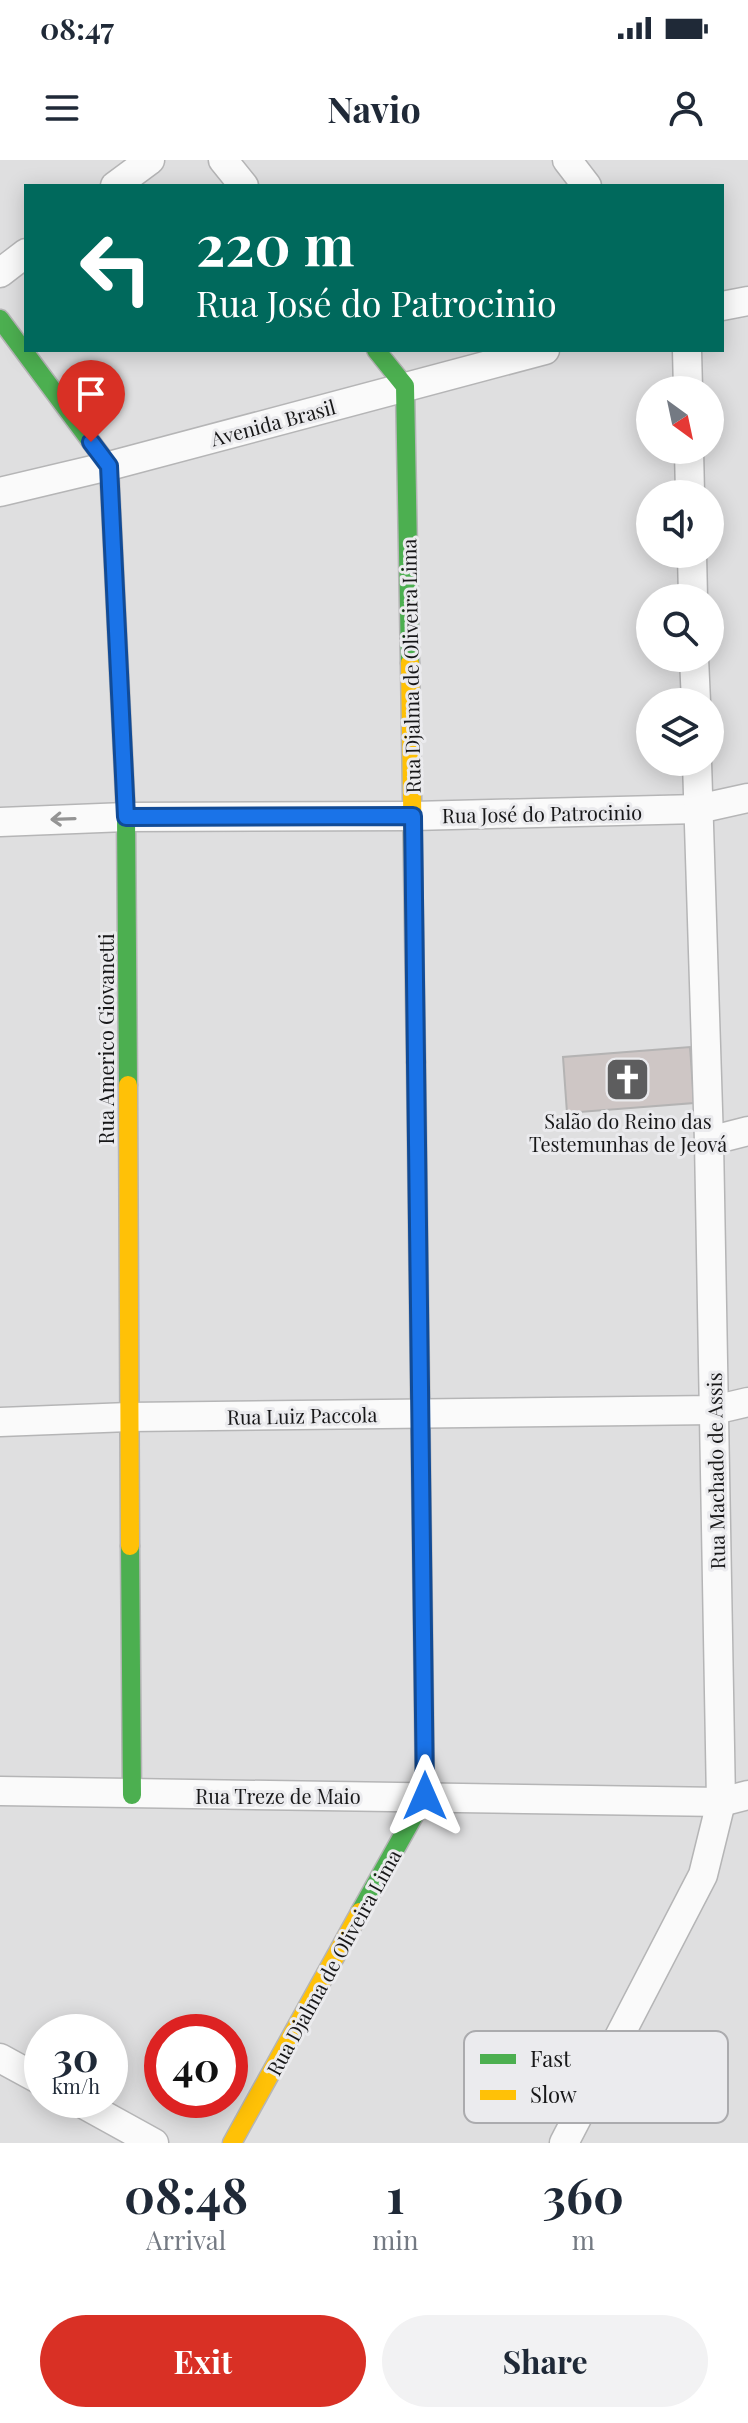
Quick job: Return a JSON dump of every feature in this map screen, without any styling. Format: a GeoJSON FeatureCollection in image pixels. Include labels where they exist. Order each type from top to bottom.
{"type":"FeatureCollection","features":[{"type":"Feature","properties":{"kind":"street"},"geometry":{"type":"LineString","coordinates":[[118,184],[150,160]]}},
{"type":"Feature","properties":{"kind":"street"},"geometry":{"type":"LineString","coordinates":[[223,160],[242,184]]}},
{"type":"Feature","properties":{"kind":"street"},"geometry":{"type":"LineString","coordinates":[[567,160],[585,184]]}},
{"type":"Feature","properties":{"kind":"street"},"geometry":{"type":"LineString","coordinates":[[0,273],[24,255]]}},
{"type":"Feature","properties":{"kind":"street"},"geometry":{"type":"LineString","coordinates":[[724,306],[748,301]]}},
{"type":"Feature","properties":{"kind":"street"},"geometry":{"type":"LineString","coordinates":[[0,319],[24,351]]}},
{"type":"Feature","properties":{"kind":"street"},"geometry":{"type":"LineString","coordinates":[[24,352],[109,466]]}},
{"type":"Feature","properties":{"kind":"street"},"geometry":{"type":"LineString","coordinates":[[378,352],[405,386]]}},
{"type":"Feature","properties":{"kind":"street","name":"Avenida Brasil"},"geometry":{"type":"LineString","coordinates":[[0,492],[537,352]]}},
{"type":"Feature","properties":{"kind":"street"},"geometry":{"type":"LineString","coordinates":[[687,352],[688,376]]}},
{"type":"Feature","properties":{"kind":"street","name":"Rua Djalma de Oliveira Lima"},"geometry":{"type":"LineString","coordinates":[[232,2143],[425,1796],[422,1413],[405,386]]}},
{"type":"Feature","properties":{"kind":"street","name":"Rua Americo Giovanetti"},"geometry":{"type":"LineString","coordinates":[[109,466],[126,817],[132,1795]]}},
{"type":"Feature","properties":{"kind":"street","name":"Rua Machado de Assis"},"geometry":{"type":"LineString","coordinates":[[622,2031],[703,1875],[735,1799],[714,1410],[697,776]]}},
{"type":"Feature","properties":{"kind":"street","name":"Rua José do Patrocinio"},"geometry":{"type":"LineString","coordinates":[[0,822],[126,817],[413,816],[698,809],[748,798]]}},
{"type":"Feature","properties":{"kind":"street"},"geometry":{"type":"LineString","coordinates":[[709,1141],[748,1131]]}},
{"type":"Feature","properties":{"kind":"street","name":"Rua Luiz Paccola"},"geometry":{"type":"LineString","coordinates":[[0,1422],[129,1417],[714,1410],[748,1402]]}},
{"type":"Feature","properties":{"kind":"street","name":"Rua Treze de Maio"},"geometry":{"type":"LineString","coordinates":[[0,1791],[132,1795],[735,1799]]}},
{"type":"Feature","properties":{"kind":"street"},"geometry":{"type":"LineString","coordinates":[[0,2058],[24,2071]]}},
{"type":"Feature","properties":{"kind":"street"},"geometry":{"type":"LineString","coordinates":[[109,2118],[154,2143]]}},
{"type":"Feature","properties":{"kind":"street","name":"Rua Machado de Assis"},"geometry":{"type":"LineString","coordinates":[[564,2143],[574,2123]]}},
{"type":"Feature","properties":{"kind":"building","name":"Salão do Reino das Testemunhas de Jeová"},"geometry":{"type":"Polygon","coordinates":[[[690,1047],[694,1103],[567,1113],[563,1057],[690,1047]]]}},
{"type":"Feature","properties":{"kind":"traffic: fast"},"geometry":{"type":"LineString","coordinates":[[0,319],[24,351]]}},
{"type":"Feature","properties":{"kind":"traffic: fast"},"geometry":{"type":"LineString","coordinates":[[24,352],[109,466],[126,817],[128,1085]]}},
{"type":"Feature","properties":{"kind":"traffic: fast"},"geometry":{"type":"LineString","coordinates":[[378,352],[405,386],[410,663]]}},
{"type":"Feature","properties":{"kind":"traffic: fast"},"geometry":{"type":"LineString","coordinates":[[360,1912],[425,1796],[416,1062]]}},
{"type":"Feature","properties":{"kind":"traffic: fast"},"geometry":{"type":"LineString","coordinates":[[130,1546],[132,1795]]}},
{"type":"Feature","properties":{"kind":"traffic: slow"},"geometry":{"type":"LineString","coordinates":[[410,663],[416,1062]]}},
{"type":"Feature","properties":{"kind":"traffic: slow"},"geometry":{"type":"LineString","coordinates":[[128,1085],[130,1546]]}},
{"type":"Feature","properties":{"kind":"traffic: slow"},"geometry":{"type":"LineString","coordinates":[[232,2143],[360,1912]]}},
{"type":"Feature","properties":{"kind":"place","name":"Salão do Reino das Testemunhas de Jeová"},"geometry":{"type":"Point","coordinates":[628,1080]}},
{"type":"Feature","properties":{"kind":"route"},"geometry":{"type":"LineString","coordinates":[[91,442],[109,466],[126,817],[413,816],[425,1796]]}}]}
